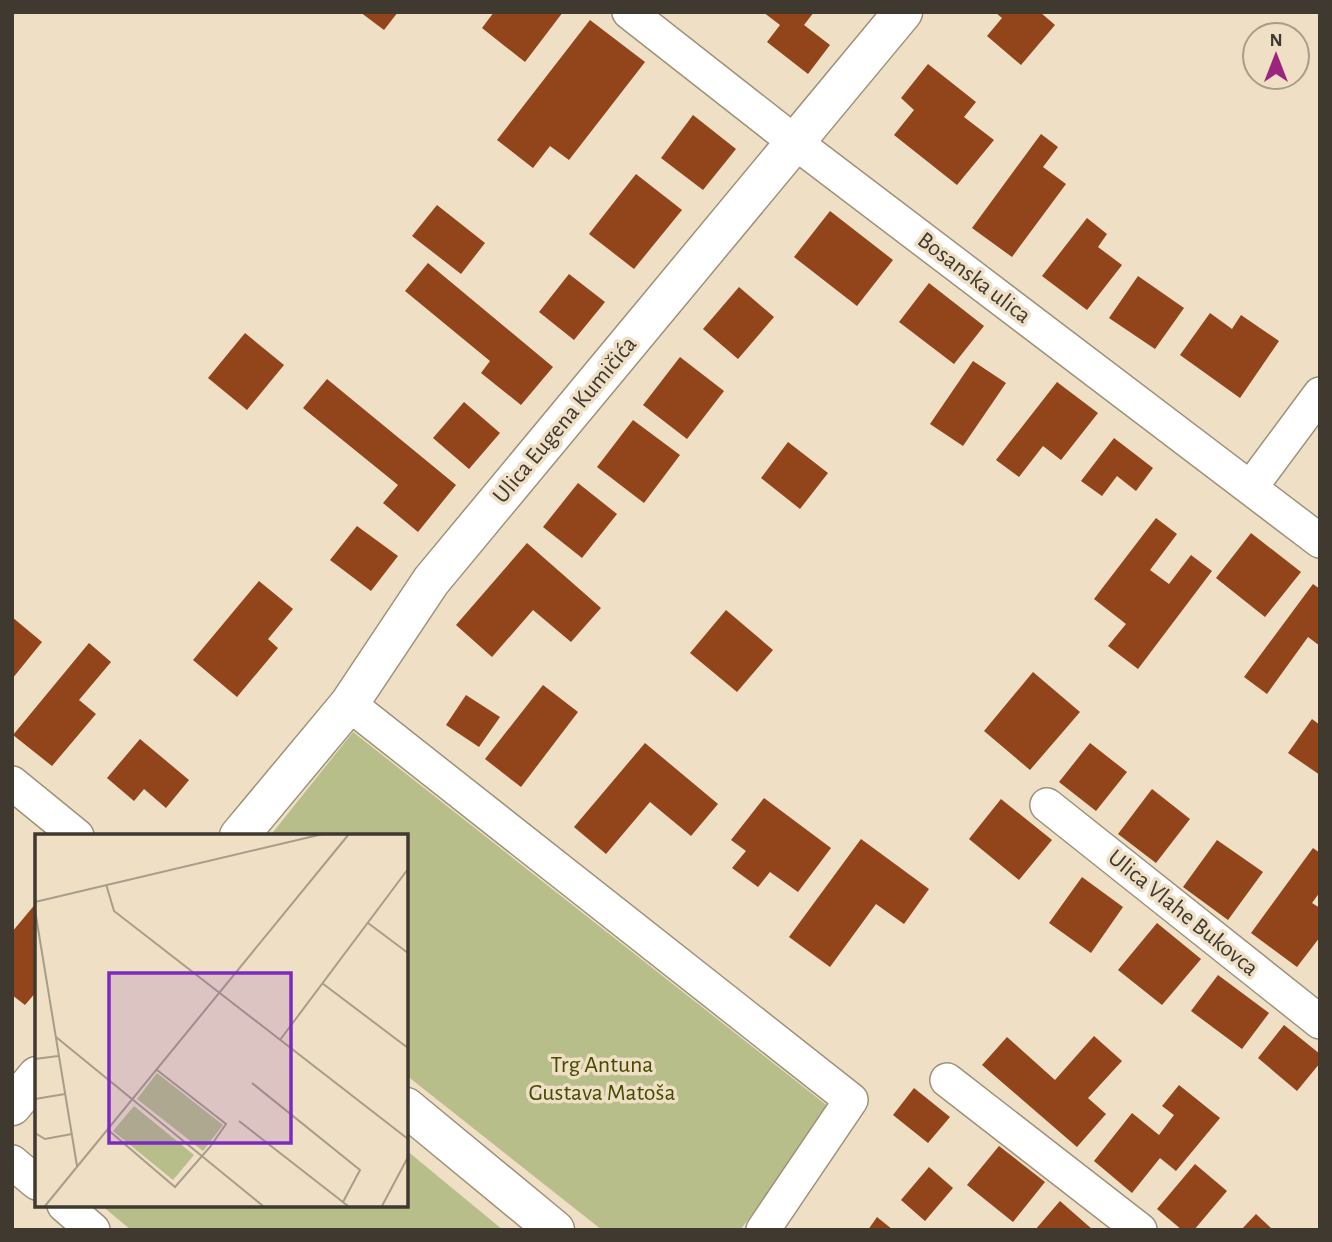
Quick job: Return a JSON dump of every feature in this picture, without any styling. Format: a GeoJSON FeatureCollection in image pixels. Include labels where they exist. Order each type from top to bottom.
{"type":"FeatureCollection","features":[{"type":"Feature","properties":{"kind":"street","name":"Bosanska ulica"},"geometry":{"type":"LineString","coordinates":[[629,12],[796,143],[1320,541]]}},
{"type":"Feature","properties":{"kind":"street","name":"Ulica Eugena Kumičića"},"geometry":{"type":"LineString","coordinates":[[241,834],[349,704],[431,581],[903,12]]}},
{"type":"Feature","properties":{"kind":"street"},"geometry":{"type":"LineString","coordinates":[[1251,487],[1320,394]]}},
{"type":"Feature","properties":{"kind":"street"},"geometry":{"type":"LineString","coordinates":[[349,704],[851,1100],[763,1230]]}},
{"type":"Feature","properties":{"kind":"street"},"geometry":{"type":"LineString","coordinates":[[12,783],[75,834]]}},
{"type":"Feature","properties":{"kind":"street","name":"Ulica Vlahe Bukovca"},"geometry":{"type":"LineString","coordinates":[[1047,805],[1320,1022]]}},
{"type":"Feature","properties":{"kind":"street"},"geometry":{"type":"LineString","coordinates":[[12,1105],[35,1078]]}},
{"type":"Feature","properties":{"kind":"street"},"geometry":{"type":"LineString","coordinates":[[947,1080],[1140,1230]]}},
{"type":"Feature","properties":{"kind":"street"},"geometry":{"type":"LineString","coordinates":[[408,1109],[555,1230]]}},
{"type":"Feature","properties":{"kind":"street"},"geometry":{"type":"LineString","coordinates":[[12,1162],[35,1181]]}},
{"type":"Feature","properties":{"kind":"street"},"geometry":{"type":"LineString","coordinates":[[66,1207],[93,1230]]}},
{"type":"Feature","properties":{"kind":"green space","name":"Trg Antuna Gustava Matoša"},"geometry":{"type":"Polygon","coordinates":[[[353,732],[834,1111],[740,1230],[602,1230],[408,1077],[408,834],[272,834],[353,732]]]}},
{"type":"Feature","properties":{"kind":"green space"},"geometry":{"type":"Polygon","coordinates":[[[408,1152],[503,1230],[131,1230],[103,1207],[408,1207],[408,1152]]]}},
{"type":"Feature","properties":{"kind":"building"},"geometry":{"type":"Polygon","coordinates":[[[360,12],[398,12],[384,30],[360,12]]]}},
{"type":"Feature","properties":{"kind":"building"},"geometry":{"type":"Polygon","coordinates":[[[494,12],[563,12],[525,62],[482,28],[494,12]]]}},
{"type":"Feature","properties":{"kind":"building"},"geometry":{"type":"Polygon","coordinates":[[[763,12],[814,12],[804,25],[830,45],[808,74],[767,42],[780,25],[763,12]]]}},
{"type":"Feature","properties":{"kind":"building"},"geometry":{"type":"Polygon","coordinates":[[[995,12],[1040,12],[1055,25],[1021,65],[987,36],[1002,18],[995,12]]]}},
{"type":"Feature","properties":{"kind":"building"},"geometry":{"type":"Polygon","coordinates":[[[590,20],[645,62],[569,160],[550,146],[533,168],[497,140],[590,20]]]}},
{"type":"Feature","properties":{"kind":"building"},"geometry":{"type":"Polygon","coordinates":[[[928,64],[976,102],[964,117],[994,140],[957,185],[894,135],[914,110],[901,98],[928,64]]]}},
{"type":"Feature","properties":{"kind":"building"},"geometry":{"type":"Polygon","coordinates":[[[693,115],[736,149],[703,190],[661,158],[693,115]]]}},
{"type":"Feature","properties":{"kind":"building"},"geometry":{"type":"Polygon","coordinates":[[[1041,134],[1058,147],[1043,167],[1066,184],[1012,257],[972,228],[1041,134]]]}},
{"type":"Feature","properties":{"kind":"building"},"geometry":{"type":"Polygon","coordinates":[[[636,174],[682,210],[634,269],[589,234],[636,174]]]}},
{"type":"Feature","properties":{"kind":"building"},"geometry":{"type":"Polygon","coordinates":[[[437,205],[485,243],[461,274],[412,236],[437,205]]]}},
{"type":"Feature","properties":{"kind":"building"},"geometry":{"type":"Polygon","coordinates":[[[830,211],[893,260],[857,306],[794,257],[830,211]]]}},
{"type":"Feature","properties":{"kind":"building"},"geometry":{"type":"Polygon","coordinates":[[[1087,218],[1107,234],[1098,247],[1122,265],[1087,310],[1042,276],[1087,218]]]}},
{"type":"Feature","properties":{"kind":"building"},"geometry":{"type":"Polygon","coordinates":[[[428,263],[553,367],[521,405],[481,373],[490,361],[405,291],[428,263]]]}},
{"type":"Feature","properties":{"kind":"building"},"geometry":{"type":"Polygon","coordinates":[[[569,274],[605,302],[574,340],[539,312],[569,274]]]}},
{"type":"Feature","properties":{"kind":"building"},"geometry":{"type":"Polygon","coordinates":[[[1138,276],[1184,308],[1155,349],[1109,318],[1138,276]]]}},
{"type":"Feature","properties":{"kind":"building"},"geometry":{"type":"Polygon","coordinates":[[[929,283],[984,326],[954,364],[899,322],[929,283]]]}},
{"type":"Feature","properties":{"kind":"building"},"geometry":{"type":"Polygon","coordinates":[[[739,287],[774,317],[738,359],[703,329],[739,287]]]}},
{"type":"Feature","properties":{"kind":"building"},"geometry":{"type":"Polygon","coordinates":[[[1210,313],[1232,329],[1241,315],[1279,341],[1240,398],[1180,355],[1210,313]]]}},
{"type":"Feature","properties":{"kind":"building"},"geometry":{"type":"Polygon","coordinates":[[[245,333],[284,365],[247,410],[208,378],[245,333]]]}},
{"type":"Feature","properties":{"kind":"building"},"geometry":{"type":"Polygon","coordinates":[[[680,357],[724,391],[687,439],[643,405],[680,357]]]}},
{"type":"Feature","properties":{"kind":"building"},"geometry":{"type":"Polygon","coordinates":[[[973,361],[1006,383],[963,446],[930,424],[973,361]]]}},
{"type":"Feature","properties":{"kind":"building"},"geometry":{"type":"Polygon","coordinates":[[[327,379],[456,485],[418,532],[383,503],[398,485],[303,408],[327,379]]]}},
{"type":"Feature","properties":{"kind":"building"},"geometry":{"type":"Polygon","coordinates":[[[1057,382],[1098,413],[1061,460],[1043,446],[1019,477],[996,460],[1057,382]]]}},
{"type":"Feature","properties":{"kind":"building"},"geometry":{"type":"Polygon","coordinates":[[[464,402],[500,433],[469,469],[433,438],[464,402]]]}},
{"type":"Feature","properties":{"kind":"building"},"geometry":{"type":"Polygon","coordinates":[[[633,420],[680,455],[644,503],[597,467],[633,420]]]}},
{"type":"Feature","properties":{"kind":"building"},"geometry":{"type":"Polygon","coordinates":[[[1114,438],[1153,468],[1136,491],[1117,476],[1102,496],[1081,481],[1114,438]]]}},
{"type":"Feature","properties":{"kind":"building"},"geometry":{"type":"Polygon","coordinates":[[[788,442],[828,473],[800,509],[761,478],[788,442]]]}},
{"type":"Feature","properties":{"kind":"building"},"geometry":{"type":"Polygon","coordinates":[[[578,483],[617,514],[582,558],[543,527],[578,483]]]}},
{"type":"Feature","properties":{"kind":"building"},"geometry":{"type":"Polygon","coordinates":[[[1156,518],[1177,534],[1150,570],[1169,584],[1191,555],[1212,571],[1138,669],[1108,646],[1126,624],[1094,599],[1156,518]]]}},
{"type":"Feature","properties":{"kind":"building"},"geometry":{"type":"Polygon","coordinates":[[[357,526],[398,556],[371,591],[330,560],[357,526]]]}},
{"type":"Feature","properties":{"kind":"building"},"geometry":{"type":"Polygon","coordinates":[[[1251,533],[1301,572],[1265,617],[1216,578],[1251,533]]]}},
{"type":"Feature","properties":{"kind":"building"},"geometry":{"type":"Polygon","coordinates":[[[527,543],[601,608],[571,642],[533,610],[492,657],[456,625],[527,543]]]}},
{"type":"Feature","properties":{"kind":"building"},"geometry":{"type":"Polygon","coordinates":[[[259,581],[293,609],[268,639],[278,648],[237,697],[193,660],[259,581]]]}},
{"type":"Feature","properties":{"kind":"building"},"geometry":{"type":"Polygon","coordinates":[[[1313,584],[1320,589],[1320,646],[1308,637],[1267,694],[1244,677],[1313,584]]]}},
{"type":"Feature","properties":{"kind":"building"},"geometry":{"type":"Polygon","coordinates":[[[726,610],[773,650],[737,692],[690,653],[726,610]]]}},
{"type":"Feature","properties":{"kind":"building"},"geometry":{"type":"Polygon","coordinates":[[[12,617],[42,642],[12,679],[12,617]]]}},
{"type":"Feature","properties":{"kind":"building"},"geometry":{"type":"Polygon","coordinates":[[[89,643],[111,662],[79,700],[96,714],[52,766],[13,735],[89,643]]]}},
{"type":"Feature","properties":{"kind":"building"},"geometry":{"type":"Polygon","coordinates":[[[1033,672],[1080,712],[1030,770],[984,731],[1033,672]]]}},
{"type":"Feature","properties":{"kind":"building"},"geometry":{"type":"Polygon","coordinates":[[[543,685],[578,712],[521,787],[485,759],[543,685]]]}},
{"type":"Feature","properties":{"kind":"building"},"geometry":{"type":"Polygon","coordinates":[[[466,695],[500,717],[479,747],[446,725],[466,695]]]}},
{"type":"Feature","properties":{"kind":"building"},"geometry":{"type":"Polygon","coordinates":[[[1312,719],[1320,725],[1320,775],[1288,753],[1312,719]]]}},
{"type":"Feature","properties":{"kind":"building"},"geometry":{"type":"Polygon","coordinates":[[[140,739],[189,780],[166,808],[144,789],[134,801],[107,778],[140,739]]]}},
{"type":"Feature","properties":{"kind":"building"},"geometry":{"type":"Polygon","coordinates":[[[645,743],[718,804],[691,836],[650,802],[606,854],[574,827],[645,743]]]}},
{"type":"Feature","properties":{"kind":"building"},"geometry":{"type":"Polygon","coordinates":[[[1090,743],[1127,772],[1096,811],[1059,782],[1090,743]]]}},
{"type":"Feature","properties":{"kind":"building"},"geometry":{"type":"Polygon","coordinates":[[[1152,789],[1190,819],[1156,863],[1118,834],[1152,789]]]}},
{"type":"Feature","properties":{"kind":"building"},"geometry":{"type":"Polygon","coordinates":[[[764,798],[831,848],[798,892],[770,872],[758,887],[732,868],[746,851],[731,840],[764,798]]]}},
{"type":"Feature","properties":{"kind":"building"},"geometry":{"type":"Polygon","coordinates":[[[1001,799],[1052,840],[1019,880],[969,839],[1001,799]]]}},
{"type":"Feature","properties":{"kind":"building"},"geometry":{"type":"Polygon","coordinates":[[[861,839],[929,889],[904,924],[876,904],[830,967],[789,937],[861,839]]]}},
{"type":"Feature","properties":{"kind":"building"},"geometry":{"type":"Polygon","coordinates":[[[1217,840],[1263,872],[1228,920],[1183,887],[1217,840]]]}},
{"type":"Feature","properties":{"kind":"building"},"geometry":{"type":"Polygon","coordinates":[[[1313,848],[1320,853],[1320,892],[1312,903],[1320,908],[1320,937],[1297,967],[1251,933],[1313,848]]]}},
{"type":"Feature","properties":{"kind":"building"},"geometry":{"type":"Polygon","coordinates":[[[1082,877],[1123,907],[1091,953],[1049,923],[1082,877]]]}},
{"type":"Feature","properties":{"kind":"building"},"geometry":{"type":"Polygon","coordinates":[[[35,904],[35,993],[25,1005],[12,995],[12,932],[35,904]]]}},
{"type":"Feature","properties":{"kind":"building"},"geometry":{"type":"Polygon","coordinates":[[[1157,923],[1201,959],[1162,1005],[1118,970],[1157,923]]]}},
{"type":"Feature","properties":{"kind":"building"},"geometry":{"type":"Polygon","coordinates":[[[1218,975],[1269,1013],[1242,1049],[1191,1011],[1218,975]]]}},
{"type":"Feature","properties":{"kind":"building"},"geometry":{"type":"Polygon","coordinates":[[[1284,1025],[1320,1054],[1320,1063],[1297,1091],[1258,1058],[1284,1025]]]}},
{"type":"Feature","properties":{"kind":"building"},"geometry":{"type":"Polygon","coordinates":[[[1094,1036],[1122,1061],[1088,1098],[1106,1114],[1077,1147],[982,1065],[1007,1037],[1055,1080],[1094,1036]]]}},
{"type":"Feature","properties":{"kind":"building"},"geometry":{"type":"Polygon","coordinates":[[[1179,1085],[1220,1118],[1176,1171],[1160,1158],[1132,1193],[1094,1161],[1132,1113],[1159,1135],[1174,1115],[1162,1106],[1179,1085]]]}},
{"type":"Feature","properties":{"kind":"building"},"geometry":{"type":"Polygon","coordinates":[[[914,1088],[950,1117],[928,1143],[893,1115],[914,1088]]]}},
{"type":"Feature","properties":{"kind":"building"},"geometry":{"type":"Polygon","coordinates":[[[999,1146],[1045,1182],[1013,1222],[967,1185],[999,1146]]]}},
{"type":"Feature","properties":{"kind":"building"},"geometry":{"type":"Polygon","coordinates":[[[1195,1164],[1227,1191],[1194,1230],[1182,1230],[1157,1209],[1195,1164]]]}},
{"type":"Feature","properties":{"kind":"building"},"geometry":{"type":"Polygon","coordinates":[[[929,1167],[953,1188],[925,1221],[901,1200],[929,1167]]]}},
{"type":"Feature","properties":{"kind":"building"},"geometry":{"type":"Polygon","coordinates":[[[1060,1201],[1093,1230],[1035,1230],[1060,1201]]]}},
{"type":"Feature","properties":{"kind":"building"},"geometry":{"type":"Polygon","coordinates":[[[1256,1214],[1273,1230],[1241,1230],[1256,1214]]]}},
{"type":"Feature","properties":{"kind":"building"},"geometry":{"type":"Polygon","coordinates":[[[877,1217],[893,1230],[868,1230],[877,1217]]]}}]}
